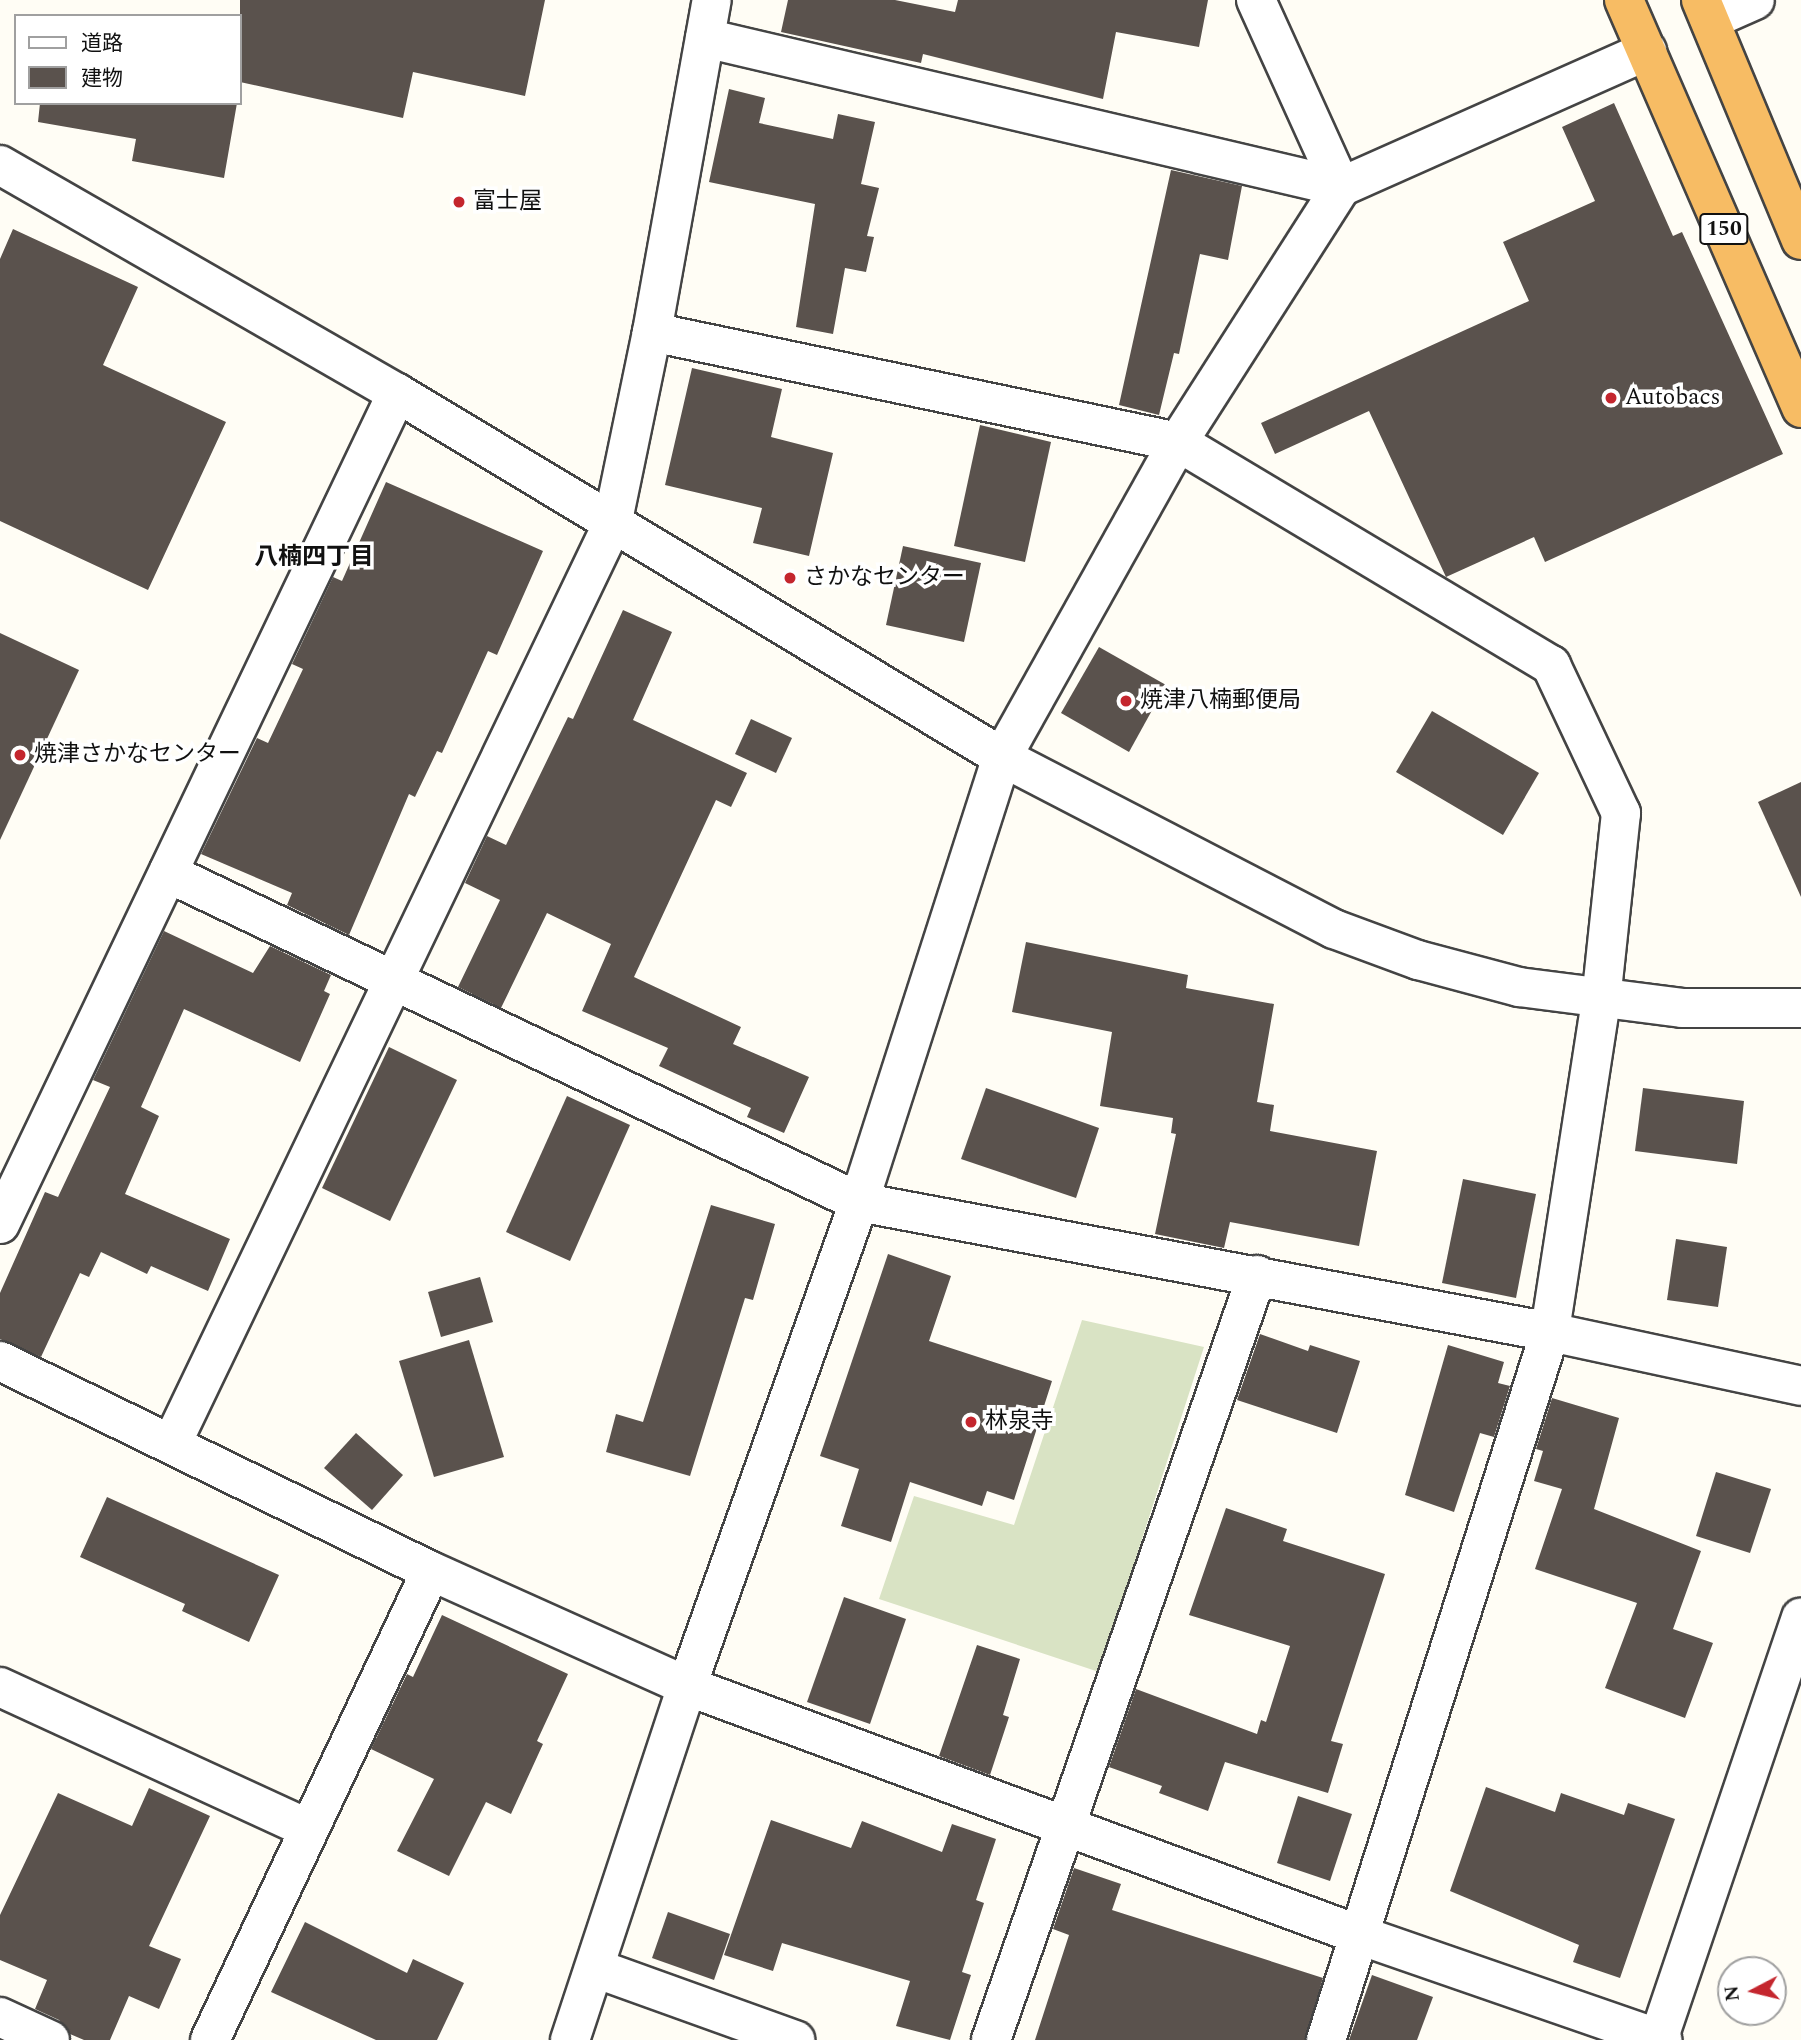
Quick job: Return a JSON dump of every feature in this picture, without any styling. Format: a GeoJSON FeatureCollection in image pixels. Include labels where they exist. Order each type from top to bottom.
{"type":"FeatureCollection","features":[{"type":"Feature","properties":{"kind":"highway","name":"150"},"geometry":{"type":"LineString","coordinates":[[1625,0],[1801,408]]}},
{"type":"Feature","properties":{"kind":"highway"},"geometry":{"type":"LineString","coordinates":[[1706,10],[1801,240]]}},
{"type":"Feature","properties":{"kind":"street"},"geometry":{"type":"LineString","coordinates":[[172,1443],[612,525],[652,332],[712,0]]}},
{"type":"Feature","properties":{"kind":"street"},"geometry":{"type":"LineString","coordinates":[[1256,0],[1342,187]]}},
{"type":"Feature","properties":{"kind":"street"},"geometry":{"type":"LineString","coordinates":[[1706,10],[1755,0]]}},
{"type":"Feature","properties":{"kind":"street"},"geometry":{"type":"LineString","coordinates":[[705,38],[1342,187]]}},
{"type":"Feature","properties":{"kind":"street"},"geometry":{"type":"LineString","coordinates":[[570,2040],[687,1686],[859,1202],[1002,757],[1178,442],[1342,187],[1647,51]]}},
{"type":"Feature","properties":{"kind":"street"},"geometry":{"type":"LineString","coordinates":[[0,165],[397,393],[612,525],[1002,757],[1223,876],[1334,929],[1431,963],[1519,987],[1601,1000],[1682,1008],[1801,1008]]}},
{"type":"Feature","properties":{"kind":"street"},"geometry":{"type":"LineString","coordinates":[[652,332],[1178,442],[1551,665],[1621,813],[1601,1000],[1550,1332],[1362,1936],[1326,2040]]}},
{"type":"Feature","properties":{"kind":"street"},"geometry":{"type":"LineString","coordinates":[[0,1224],[397,393]]}},
{"type":"Feature","properties":{"kind":"street"},"geometry":{"type":"LineString","coordinates":[[168,873],[393,984],[859,1202],[1550,1332],[1801,1386]]}},
{"type":"Feature","properties":{"kind":"street"},"geometry":{"type":"LineString","coordinates":[[991,2040],[1257,1275]]}},
{"type":"Feature","properties":{"kind":"street"},"geometry":{"type":"LineString","coordinates":[[0,1361],[431,1571],[687,1686],[1362,1936],[1660,2040],[1801,1618]]}},
{"type":"Feature","properties":{"kind":"street"},"geometry":{"type":"LineString","coordinates":[[210,2040],[431,1571]]}},
{"type":"Feature","properties":{"kind":"street"},"geometry":{"type":"LineString","coordinates":[[0,1686],[309,1829]]}},
{"type":"Feature","properties":{"kind":"street"},"geometry":{"type":"LineString","coordinates":[[594,1969],[795,2040]]}},
{"type":"Feature","properties":{"kind":"street"},"geometry":{"type":"LineString","coordinates":[[0,2017],[50,2040]]}},
{"type":"Feature","properties":{"kind":"green space"},"geometry":{"type":"Polygon","coordinates":[[[1082,1320],[1204,1347],[1099,1672],[879,1599],[914,1496],[1014,1525],[1082,1320]]]}},
{"type":"Feature","properties":{"kind":"building"},"geometry":{"type":"Polygon","coordinates":[[[240,0],[545,0],[525,96],[413,72],[403,118],[242,82],[240,0]]]}},
{"type":"Feature","properties":{"kind":"building"},"geometry":{"type":"Polygon","coordinates":[[[788,0],[895,0],[955,12],[958,0],[1208,0],[1199,47],[1116,32],[1103,99],[923,54],[921,63],[781,32],[788,0]]]}},
{"type":"Feature","properties":{"kind":"building"},"geometry":{"type":"Polygon","coordinates":[[[729,89],[765,98],[759,123],[833,139],[838,114],[875,122],[861,184],[879,188],[867,236],[874,237],[866,272],[845,268],[833,334],[796,327],[815,204],[709,182],[729,89]]]}},
{"type":"Feature","properties":{"kind":"building"},"geometry":{"type":"Polygon","coordinates":[[[1614,103],[1673,236],[1682,232],[1783,454],[1545,562],[1534,537],[1446,577],[1369,411],[1275,454],[1261,423],[1529,301],[1503,242],[1595,201],[1562,127],[1614,103]]]}},
{"type":"Feature","properties":{"kind":"building"},"geometry":{"type":"Polygon","coordinates":[[[40,105],[237,105],[224,178],[132,161],[136,139],[38,122],[40,105]]]}},
{"type":"Feature","properties":{"kind":"building"},"geometry":{"type":"Polygon","coordinates":[[[1171,170],[1242,186],[1228,260],[1200,254],[1179,354],[1174,353],[1159,415],[1119,405],[1171,170]]]}},
{"type":"Feature","properties":{"kind":"building"},"geometry":{"type":"Polygon","coordinates":[[[13,229],[138,287],[103,365],[226,422],[148,590],[0,521],[0,259],[13,229]]]}},
{"type":"Feature","properties":{"kind":"building"},"geometry":{"type":"Polygon","coordinates":[[[692,368],[782,389],[771,437],[833,453],[809,556],[753,543],[762,508],[665,485],[692,368]]]}},
{"type":"Feature","properties":{"kind":"building"},"geometry":{"type":"Polygon","coordinates":[[[980,425],[1051,442],[1025,562],[954,546],[980,425]]]}},
{"type":"Feature","properties":{"kind":"building"},"geometry":{"type":"Polygon","coordinates":[[[386,482],[543,551],[497,655],[488,651],[442,753],[437,751],[415,797],[409,794],[349,935],[287,905],[292,893],[201,854],[257,738],[268,743],[303,669],[292,664],[333,577],[342,581],[386,482]]]}},
{"type":"Feature","properties":{"kind":"building"},"geometry":{"type":"Polygon","coordinates":[[[903,546],[981,563],[964,642],[886,625],[903,546]]]}},
{"type":"Feature","properties":{"kind":"building"},"geometry":{"type":"Polygon","coordinates":[[[623,610],[672,632],[633,720],[747,773],[731,807],[716,800],[634,977],[741,1027],[733,1044],[809,1077],[784,1133],[747,1117],[751,1108],[659,1066],[668,1048],[582,1011],[611,944],[547,913],[501,1008],[458,987],[500,900],[465,883],[487,836],[506,845],[568,717],[573,719],[623,610]]]}},
{"type":"Feature","properties":{"kind":"building","name":"焼津さかなセンター"},"geometry":{"type":"Polygon","coordinates":[[[0,633],[79,670],[0,840],[0,633]]]}},
{"type":"Feature","properties":{"kind":"building"},"geometry":{"type":"Polygon","coordinates":[[[1099,647],[1166,685],[1129,752],[1061,713],[1099,647]]]}},
{"type":"Feature","properties":{"kind":"building"},"geometry":{"type":"Polygon","coordinates":[[[1432,711],[1539,773],[1503,835],[1396,772],[1432,711]]]}},
{"type":"Feature","properties":{"kind":"building"},"geometry":{"type":"Polygon","coordinates":[[[751,719],[792,738],[776,773],[735,754],[751,719]]]}},
{"type":"Feature","properties":{"kind":"building"},"geometry":{"type":"Polygon","coordinates":[[[1801,782],[1801,897],[1758,802],[1801,782]]]}},
{"type":"Feature","properties":{"kind":"building"},"geometry":{"type":"Polygon","coordinates":[[[164,931],[253,973],[270,946],[331,975],[324,991],[330,994],[300,1062],[184,1009],[141,1107],[159,1116],[125,1194],[230,1239],[208,1291],[151,1266],[147,1274],[101,1252],[89,1277],[80,1273],[41,1357],[0,1339],[0,1293],[45,1192],[58,1197],[110,1087],[93,1080],[164,931]]]}},
{"type":"Feature","properties":{"kind":"building"},"geometry":{"type":"Polygon","coordinates":[[[1026,942],[1188,975],[1186,988],[1274,1004],[1257,1102],[1274,1105],[1270,1131],[1377,1151],[1359,1246],[1230,1222],[1224,1248],[1155,1234],[1176,1134],[1171,1133],[1173,1118],[1100,1106],[1112,1032],[1012,1012],[1026,942]]]}},
{"type":"Feature","properties":{"kind":"building"},"geometry":{"type":"Polygon","coordinates":[[[389,1047],[457,1080],[390,1221],[322,1188],[389,1047]]]}},
{"type":"Feature","properties":{"kind":"building"},"geometry":{"type":"Polygon","coordinates":[[[986,1088],[1099,1128],[1076,1198],[961,1159],[986,1088]]]}},
{"type":"Feature","properties":{"kind":"building"},"geometry":{"type":"Polygon","coordinates":[[[1643,1088],[1744,1101],[1737,1164],[1635,1151],[1643,1088]]]}},
{"type":"Feature","properties":{"kind":"building"},"geometry":{"type":"Polygon","coordinates":[[[567,1096],[630,1125],[570,1261],[506,1232],[567,1096]]]}},
{"type":"Feature","properties":{"kind":"building"},"geometry":{"type":"Polygon","coordinates":[[[1463,1179],[1536,1194],[1516,1298],[1442,1283],[1463,1179]]]}},
{"type":"Feature","properties":{"kind":"building"},"geometry":{"type":"Polygon","coordinates":[[[711,1205],[775,1224],[753,1300],[745,1298],[690,1476],[606,1452],[616,1414],[643,1422],[711,1205]]]}},
{"type":"Feature","properties":{"kind":"building"},"geometry":{"type":"Polygon","coordinates":[[[1676,1239],[1727,1247],[1718,1307],[1667,1300],[1676,1239]]]}},
{"type":"Feature","properties":{"kind":"building"},"geometry":{"type":"Polygon","coordinates":[[[888,1254],[951,1276],[929,1341],[1052,1381],[1014,1500],[987,1491],[982,1506],[910,1482],[891,1542],[841,1526],[859,1469],[820,1456],[888,1254]]]}},
{"type":"Feature","properties":{"kind":"building"},"geometry":{"type":"Polygon","coordinates":[[[480,1277],[493,1322],[441,1337],[428,1292],[480,1277]]]}},
{"type":"Feature","properties":{"kind":"building"},"geometry":{"type":"Polygon","coordinates":[[[1260,1334],[1308,1351],[1310,1345],[1360,1361],[1337,1433],[1237,1400],[1260,1334]]]}},
{"type":"Feature","properties":{"kind":"building"},"geometry":{"type":"Polygon","coordinates":[[[469,1340],[504,1457],[434,1477],[399,1361],[469,1340]]]}},
{"type":"Feature","properties":{"kind":"building"},"geometry":{"type":"Polygon","coordinates":[[[1448,1345],[1504,1362],[1498,1383],[1510,1386],[1494,1437],[1480,1433],[1454,1512],[1405,1495],[1448,1345]]]}},
{"type":"Feature","properties":{"kind":"building"},"geometry":{"type":"Polygon","coordinates":[[[1552,1398],[1619,1418],[1594,1509],[1701,1551],[1673,1629],[1713,1643],[1685,1718],[1605,1688],[1637,1603],[1535,1569],[1562,1489],[1534,1481],[1543,1451],[1536,1449],[1552,1398]]]}},
{"type":"Feature","properties":{"kind":"building"},"geometry":{"type":"Polygon","coordinates":[[[356,1433],[403,1475],[372,1510],[324,1468],[356,1433]]]}},
{"type":"Feature","properties":{"kind":"building"},"geometry":{"type":"Polygon","coordinates":[[[1716,1472],[1771,1489],[1750,1553],[1696,1536],[1716,1472]]]}},
{"type":"Feature","properties":{"kind":"building"},"geometry":{"type":"Polygon","coordinates":[[[107,1497],[279,1575],[249,1642],[182,1611],[185,1604],[80,1557],[107,1497]]]}},
{"type":"Feature","properties":{"kind":"building"},"geometry":{"type":"Polygon","coordinates":[[[1226,1508],[1287,1529],[1283,1541],[1385,1574],[1331,1741],[1343,1744],[1328,1793],[1225,1762],[1208,1811],[1159,1793],[1162,1786],[1109,1767],[1136,1689],[1257,1734],[1261,1720],[1266,1722],[1290,1646],[1189,1615],[1226,1508]]]}},
{"type":"Feature","properties":{"kind":"building"},"geometry":{"type":"Polygon","coordinates":[[[844,1597],[906,1619],[870,1724],[807,1702],[844,1597]]]}},
{"type":"Feature","properties":{"kind":"building"},"geometry":{"type":"Polygon","coordinates":[[[442,1615],[568,1674],[537,1741],[543,1744],[511,1814],[486,1802],[449,1876],[397,1851],[434,1779],[371,1749],[407,1674],[413,1677],[442,1615]]]}},
{"type":"Feature","properties":{"kind":"building"},"geometry":{"type":"Polygon","coordinates":[[[977,1645],[1020,1659],[1003,1715],[1009,1717],[990,1775],[939,1756],[977,1645]]]}},
{"type":"Feature","properties":{"kind":"building"},"geometry":{"type":"Polygon","coordinates":[[[1486,1787],[1555,1812],[1561,1793],[1624,1815],[1628,1803],[1675,1819],[1620,1978],[1573,1962],[1579,1945],[1450,1891],[1486,1787]]]}},
{"type":"Feature","properties":{"kind":"building"},"geometry":{"type":"Polygon","coordinates":[[[149,1788],[210,1816],[149,1946],[181,1959],[159,2009],[129,1996],[110,2040],[84,2040],[70,2034],[59,2020],[35,2009],[47,1980],[0,1960],[0,1915],[58,1793],[132,1826],[149,1788]]]}},
{"type":"Feature","properties":{"kind":"building"},"geometry":{"type":"Polygon","coordinates":[[[1298,1796],[1352,1814],[1330,1881],[1277,1863],[1298,1796]]]}},
{"type":"Feature","properties":{"kind":"building"},"geometry":{"type":"Polygon","coordinates":[[[771,1820],[851,1848],[862,1821],[942,1852],[952,1824],[996,1839],[976,1900],[984,1903],[962,1972],[971,1975],[950,2040],[896,2026],[910,1981],[782,1943],[773,1971],[724,1955],[771,1820]]]}},
{"type":"Feature","properties":{"kind":"building"},"geometry":{"type":"Polygon","coordinates":[[[1074,1868],[1121,1884],[1112,1910],[1323,1978],[1305,2040],[1035,2040],[1069,1935],[1053,1929],[1074,1868]]]}},
{"type":"Feature","properties":{"kind":"building"},"geometry":{"type":"Polygon","coordinates":[[[668,1912],[730,1934],[714,1980],[652,1958],[668,1912]]]}},
{"type":"Feature","properties":{"kind":"building"},"geometry":{"type":"Polygon","coordinates":[[[305,1922],[407,1973],[413,1959],[464,1983],[437,2040],[376,2040],[271,1992],[305,1922]]]}},
{"type":"Feature","properties":{"kind":"building"},"geometry":{"type":"Polygon","coordinates":[[[1372,1975],[1433,1997],[1417,2040],[1349,2040],[1372,1975]]]}},
{"type":"Feature","properties":{"kind":"place","name":"富士屋"},"geometry":{"type":"Point","coordinates":[459,202]}},
{"type":"Feature","properties":{"kind":"place","name":"Autobacs"},"geometry":{"type":"Point","coordinates":[1611,398]}},
{"type":"Feature","properties":{"kind":"place","name":"さかなセンター"},"geometry":{"type":"Point","coordinates":[790,578]}},
{"type":"Feature","properties":{"kind":"place","name":"焼津八楠郵便局"},"geometry":{"type":"Point","coordinates":[1126,701]}},
{"type":"Feature","properties":{"kind":"place","name":"焼津さかなセンター"},"geometry":{"type":"Point","coordinates":[20,755]}},
{"type":"Feature","properties":{"kind":"place","name":"林泉寺"},"geometry":{"type":"Point","coordinates":[971,1422]}},
{"type":"Feature","properties":{"kind":"district","name":"八楠四丁目"},"geometry":{"type":"Point","coordinates":[314,558]}}]}
